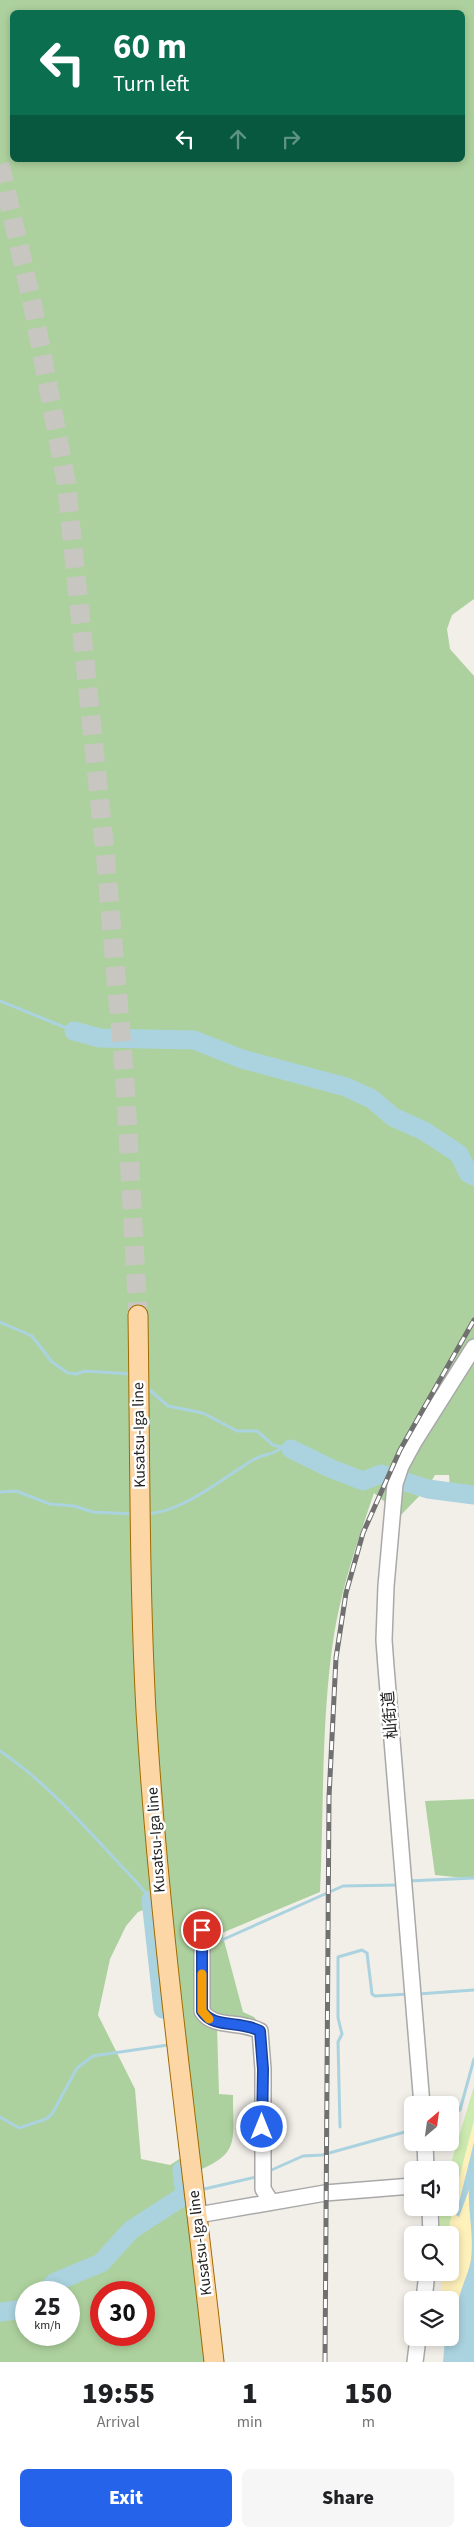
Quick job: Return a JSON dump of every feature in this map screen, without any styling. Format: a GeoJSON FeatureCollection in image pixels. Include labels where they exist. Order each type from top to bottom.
{"type":"FeatureCollection","features":[{"type":"Feature","properties":{"kind":"main road","name":"Kusatsu-Iga line"},"geometry":{"type":"LineString","coordinates":[[138,1315],[141,1592],[146,1712],[160,1894],[214,2362]]}},
{"type":"Feature","properties":{"kind":"street","name":"杣街道"},"geometry":{"type":"LineString","coordinates":[[421,2096],[384,1640],[386,1586],[395,1484],[401,1466],[442,1394],[474,1347]]}},
{"type":"Feature","properties":{"kind":"street"},"geometry":{"type":"LineString","coordinates":[[202,1930],[202,2011],[206,2018],[216,2022],[241,2023],[260,2031],[263,2069],[263,2188],[271,2202]]}},
{"type":"Feature","properties":{"kind":"street"},"geometry":{"type":"LineString","coordinates":[[198,2215],[325,2193],[404,2187]]}},
{"type":"Feature","properties":{"kind":"street"},"geometry":{"type":"LineString","coordinates":[[415,2362],[417,2346]]}},
{"type":"Feature","properties":{"kind":"green space"},"geometry":{"type":"Polygon","coordinates":[[[0,0],[474,0],[474,599],[452,615],[447,629],[450,649],[474,676],[474,1491],[450,1491],[449,1475],[435,1475],[428,1487],[401,1515],[374,1493],[346,1581],[334,1635],[325,1731],[320,1892],[222,1933],[243,2012],[254,2017],[260,2025],[217,2025],[219,2094],[233,2095],[233,2137],[226,2154],[205,2168],[188,2175],[208,2362],[0,2362],[0,0]],[[167,1901],[138,1912],[126,1926],[110,1959],[98,2015],[135,2089],[141,2159],[170,2165],[198,2147],[192,2119],[167,1901]]]}},
{"type":"Feature","properties":{"kind":"green space"},"geometry":{"type":"Polygon","coordinates":[[[474,1799],[474,1879],[435,1875],[425,1801],[474,1799]]]}},
{"type":"Feature","properties":{"kind":"green space"},"geometry":{"type":"Polygon","coordinates":[[[474,2086],[474,2121],[459,2179],[459,2161],[452,2161],[455,2151],[459,2151],[459,2136],[474,2086]]]}},
{"type":"Feature","properties":{"kind":"green space"},"geometry":{"type":"Polygon","coordinates":[[[440,2216],[451,2216],[450,2226],[440,2226],[440,2216]]]}},
{"type":"Feature","properties":{"kind":"sand"},"geometry":{"type":"Polygon","coordinates":[[[474,2121],[474,2142],[459,2203],[459,2179],[474,2121]]]}},
{"type":"Feature","properties":{"kind":"sand"},"geometry":{"type":"Polygon","coordinates":[[[470,2187],[472,2252],[459,2299],[459,2291],[441,2291],[442,2281],[459,2281],[459,2226],[450,2226],[451,2216],[459,2216],[459,2209],[470,2187]]]}},
{"type":"Feature","properties":{"kind":"water"},"geometry":{"type":"Polygon","coordinates":[[[474,2142],[474,2362],[443,2362],[444,2346],[459,2346],[459,2298],[471,2260],[472,2241],[469,2190],[459,2217],[459,2203],[474,2142]]]}},
{"type":"Feature","properties":{"kind":"waterway"},"geometry":{"type":"LineString","coordinates":[[0,1001],[74,1031]]}},
{"type":"Feature","properties":{"kind":"waterway"},"geometry":{"type":"LineString","coordinates":[[74,1031],[100,1038],[194,1040],[242,1059],[346,1087],[372,1099],[393,1117],[424,1131],[459,1154],[468,1173],[474,1176]]}},
{"type":"Feature","properties":{"kind":"waterway"},"geometry":{"type":"LineString","coordinates":[[0,1322],[32,1336],[52,1362],[68,1373],[76,1374],[85,1371],[131,1374]]}},
{"type":"Feature","properties":{"kind":"waterway"},"geometry":{"type":"LineString","coordinates":[[145,1386],[168,1406],[203,1413],[237,1431],[257,1431],[273,1445],[291,1449]]}},
{"type":"Feature","properties":{"kind":"waterway"},"geometry":{"type":"LineString","coordinates":[[147,1514],[161,1512],[188,1501],[253,1460],[281,1448]]}},
{"type":"Feature","properties":{"kind":"waterway"},"geometry":{"type":"LineString","coordinates":[[291,1449],[332,1469],[363,1481],[381,1474],[428,1489],[474,1495]]}},
{"type":"Feature","properties":{"kind":"waterway"},"geometry":{"type":"LineString","coordinates":[[0,1492],[16,1491],[50,1504],[74,1506],[93,1512],[133,1514]]}},
{"type":"Feature","properties":{"kind":"waterway"},"geometry":{"type":"LineString","coordinates":[[0,1751],[31,1774],[87,1828],[151,1900]]}},
{"type":"Feature","properties":{"kind":"waterway"},"geometry":{"type":"LineString","coordinates":[[408,1881],[474,1878]]}},
{"type":"Feature","properties":{"kind":"waterway"},"geometry":{"type":"LineString","coordinates":[[222,1940],[343,1886],[399,1885]]}},
{"type":"Feature","properties":{"kind":"waterway"},"geometry":{"type":"LineString","coordinates":[[151,1900],[163,2009]]}},
{"type":"Feature","properties":{"kind":"waterway"},"geometry":{"type":"LineString","coordinates":[[340,2127],[338,2042],[342,2034],[338,2018],[338,1957],[362,1950],[367,1953],[372,1994],[375,1996],[409,1994]]}},
{"type":"Feature","properties":{"kind":"waterway"},"geometry":{"type":"LineString","coordinates":[[418,1994],[474,1990]]}},
{"type":"Feature","properties":{"kind":"waterway"},"geometry":{"type":"LineString","coordinates":[[0,2117],[19,2128],[46,2119],[52,2114],[77,2068],[93,2056],[168,2045]]}},
{"type":"Feature","properties":{"kind":"waterway"},"geometry":{"type":"LineString","coordinates":[[459,2110],[474,2059]]}},
{"type":"Feature","properties":{"kind":"waterway"},"geometry":{"type":"LineString","coordinates":[[267,2172],[303,2156],[322,2155],[404,2132]]}},
{"type":"Feature","properties":{"kind":"waterway"},"geometry":{"type":"LineString","coordinates":[[57,2281],[101,2263],[131,2230],[185,2195],[182,2170]]}},
{"type":"Feature","properties":{"kind":"waterway"},"geometry":{"type":"LineString","coordinates":[[200,2190],[260,2176]]}},
{"type":"Feature","properties":{"kind":"waterway"},"geometry":{"type":"LineString","coordinates":[[0,2312],[15,2310]]}},
{"type":"Feature","properties":{"kind":"tunnel"},"geometry":{"type":"LineString","coordinates":[[0,164],[32,302],[66,481],[106,862],[125,1081],[138,1315]]}},
{"type":"Feature","properties":{"kind":"railway"},"geometry":{"type":"LineString","coordinates":[[325,2362],[329,1797],[336,1658],[346,1593],[363,1533],[400,1450],[474,1320]]}},
{"type":"Feature","properties":{"kind":"slow traffic"},"geometry":{"type":"LineString","coordinates":[[202,1974],[202,2011],[206,2018],[209,2019]]}},
{"type":"Feature","properties":{"kind":"route"},"geometry":{"type":"LineString","coordinates":[[202,1930],[202,2011],[206,2018],[216,2022],[241,2023],[260,2031],[263,2069],[262,2127]]}}]}
